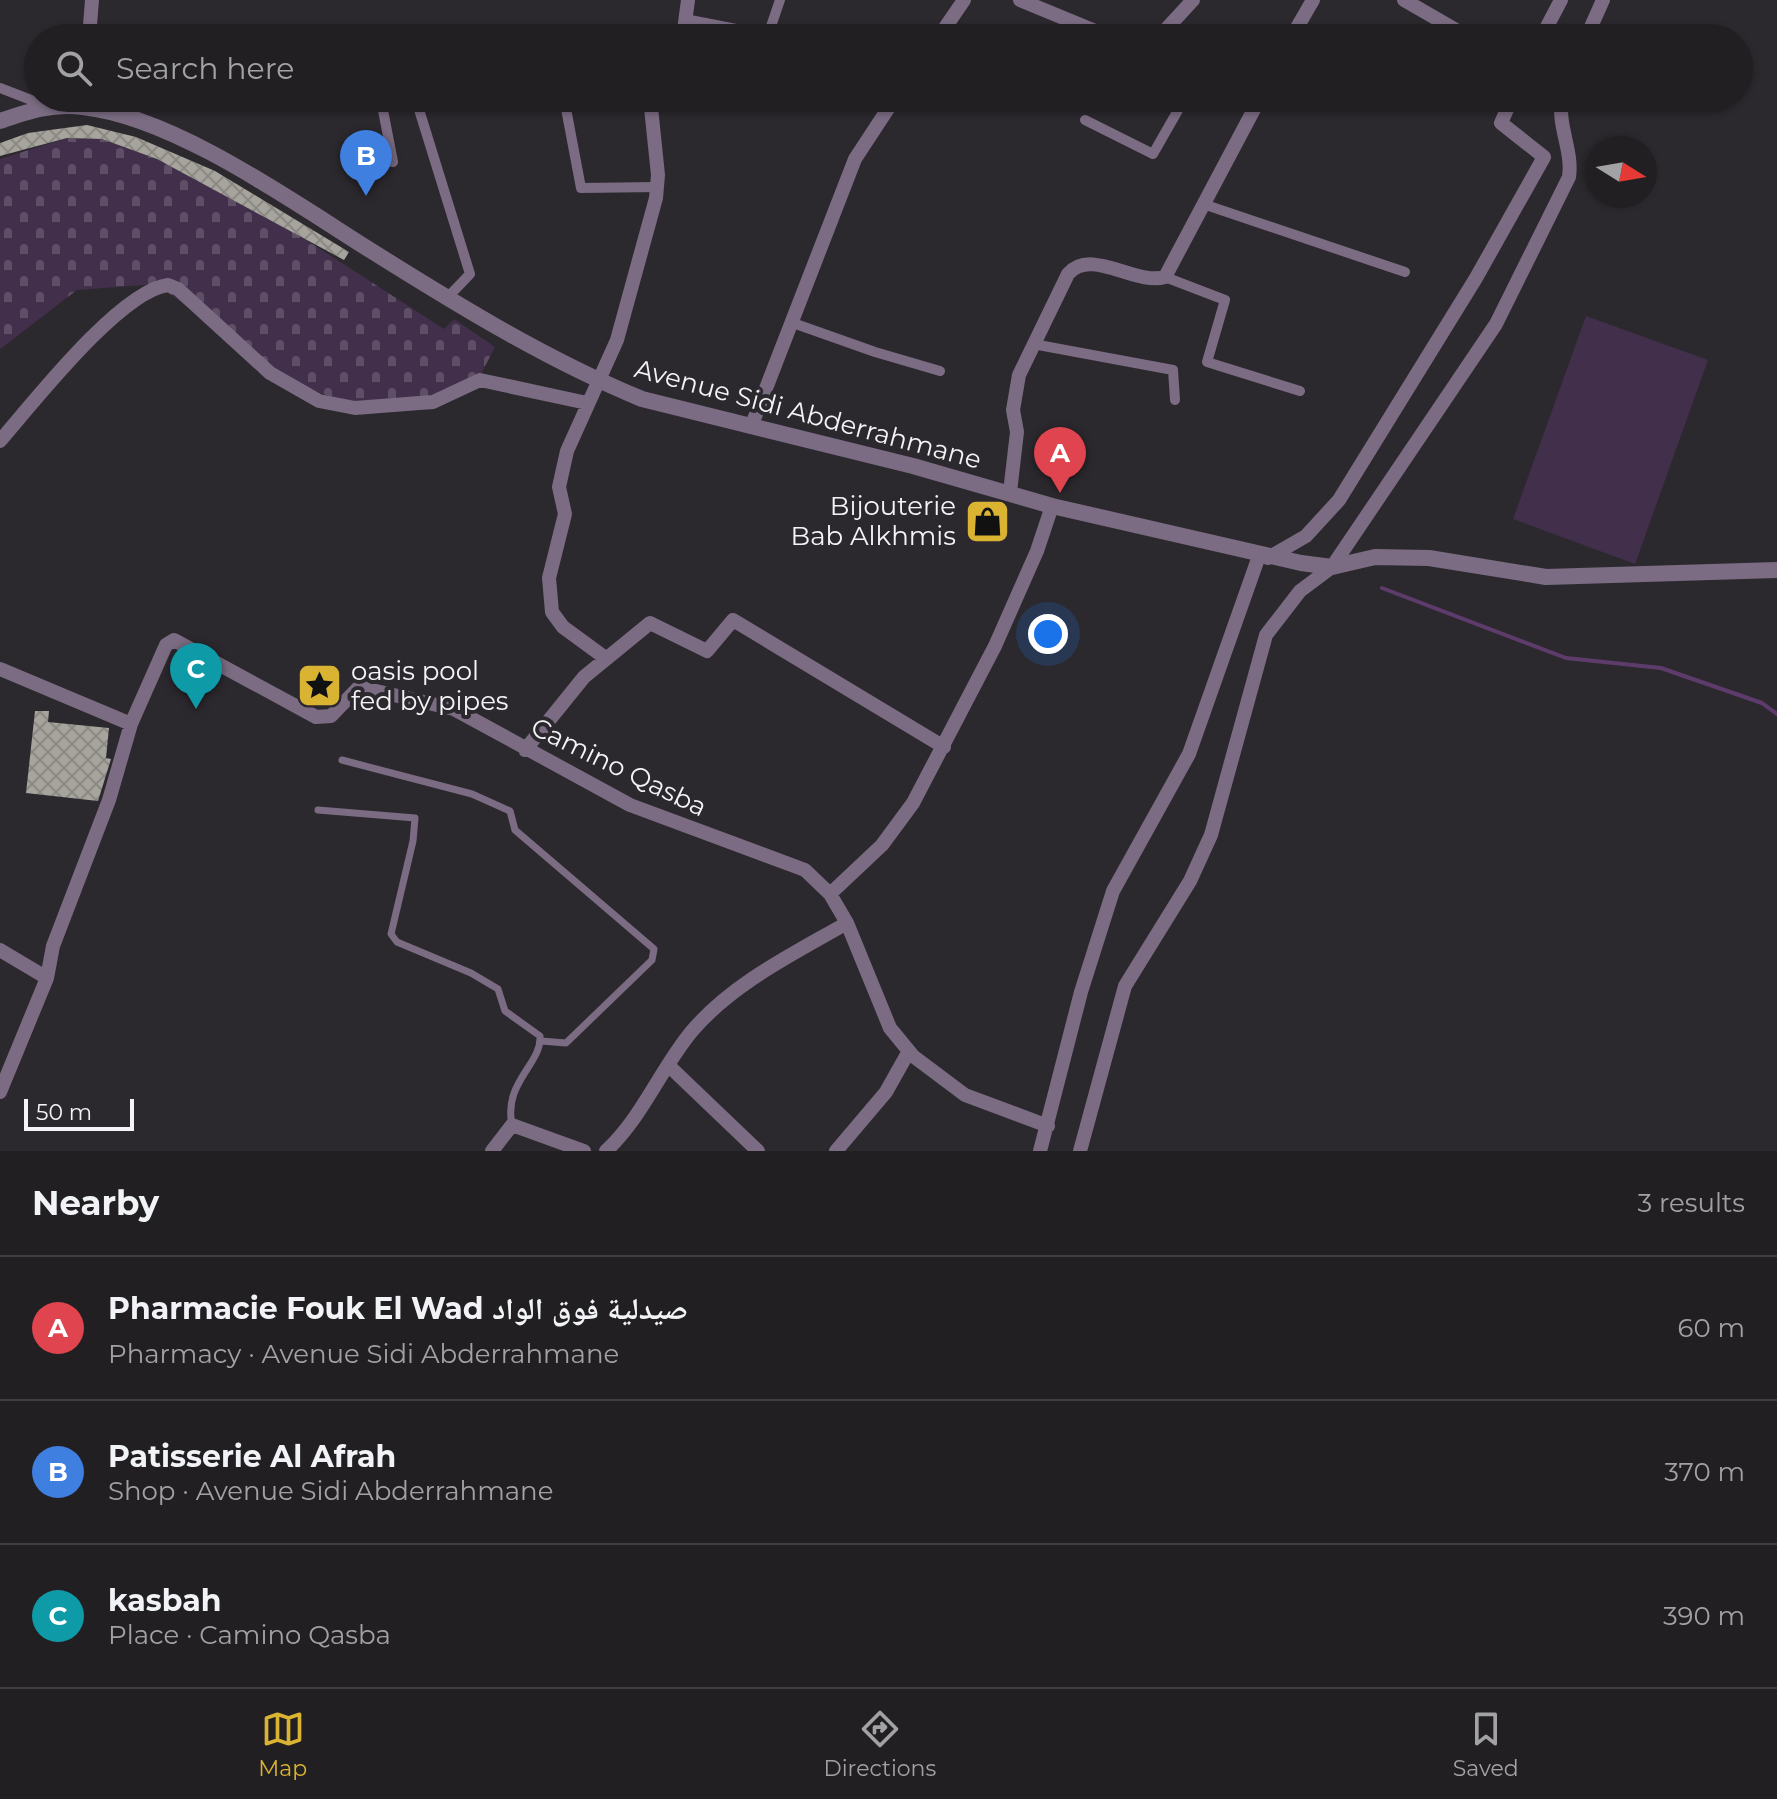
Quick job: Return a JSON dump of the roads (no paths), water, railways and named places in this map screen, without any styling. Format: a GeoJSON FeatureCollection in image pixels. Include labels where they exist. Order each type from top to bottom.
{"type":"FeatureCollection","features":[{"type":"Feature","properties":{"kind":"street"},"geometry":{"type":"LineString","coordinates":[[90,24],[92,0]]}},
{"type":"Feature","properties":{"kind":"street"},"geometry":{"type":"LineString","coordinates":[[684,24],[688,0]]}},
{"type":"Feature","properties":{"kind":"street"},"geometry":{"type":"LineString","coordinates":[[772,24],[780,0]]}},
{"type":"Feature","properties":{"kind":"street"},"geometry":{"type":"LineString","coordinates":[[948,24],[964,0]]}},
{"type":"Feature","properties":{"kind":"street"},"geometry":{"type":"LineString","coordinates":[[1020,0],[1078,24]]}},
{"type":"Feature","properties":{"kind":"street"},"geometry":{"type":"LineString","coordinates":[[1171,24],[1193,0]]}},
{"type":"Feature","properties":{"kind":"street"},"geometry":{"type":"LineString","coordinates":[[1299,24],[1313,0]]}},
{"type":"Feature","properties":{"kind":"street"},"geometry":{"type":"LineString","coordinates":[[1404,0],[1446,24]]}},
{"type":"Feature","properties":{"kind":"street"},"geometry":{"type":"LineString","coordinates":[[1548,24],[1561,0]]}},
{"type":"Feature","properties":{"kind":"street"},"geometry":{"type":"LineString","coordinates":[[1592,24],[1603,0]]}},
{"type":"Feature","properties":{"kind":"street"},"geometry":{"type":"LineString","coordinates":[[685,19],[711,24]]}},
{"type":"Feature","properties":{"kind":"street"},"geometry":{"type":"LineString","coordinates":[[0,88],[24,97]]}},
{"type":"Feature","properties":{"kind":"street","name":"Avenue Sidi Abderrahmane"},"geometry":{"type":"LineString","coordinates":[[0,121],[25,112]]}},
{"type":"Feature","properties":{"kind":"street","name":"Avenue Sidi Abderrahmane"},"geometry":{"type":"LineString","coordinates":[[112,112],[178,137],[274,189],[494,325],[642,399],[1010,492],[1052,506],[1263,557],[1332,567]]}},
{"type":"Feature","properties":{"kind":"street"},"geometry":{"type":"LineString","coordinates":[[383,112],[393,162]]}},
{"type":"Feature","properties":{"kind":"street"},"geometry":{"type":"LineString","coordinates":[[420,112],[470,274],[448,297]]}},
{"type":"Feature","properties":{"kind":"street"},"geometry":{"type":"LineString","coordinates":[[567,112],[581,188],[658,187]]}},
{"type":"Feature","properties":{"kind":"street"},"geometry":{"type":"LineString","coordinates":[[604,657],[559,623],[549,592],[565,514],[559,481],[567,451],[617,340],[641,263],[658,187],[651,112]]}},
{"type":"Feature","properties":{"kind":"street"},"geometry":{"type":"LineString","coordinates":[[751,427],[855,159],[886,112]]}},
{"type":"Feature","properties":{"kind":"street"},"geometry":{"type":"LineString","coordinates":[[1085,120],[1153,154],[1177,112]]}},
{"type":"Feature","properties":{"kind":"street"},"geometry":{"type":"LineString","coordinates":[[1165,277],[1253,112]]}},
{"type":"Feature","properties":{"kind":"street"},"geometry":{"type":"LineString","coordinates":[[1040,1151],[1085,977],[1113,891],[1189,754],[1263,557],[1306,536],[1339,500],[1476,278],[1544,157],[1501,123],[1506,112]]}},
{"type":"Feature","properties":{"kind":"street"},"geometry":{"type":"LineString","coordinates":[[1080,1151],[1125,986],[1190,881],[1211,835],[1266,635],[1300,591],[1332,567],[1496,324],[1564,191],[1571,167],[1561,112]]}},
{"type":"Feature","properties":{"kind":"street"},"geometry":{"type":"LineString","coordinates":[[1206,205],[1405,272]]}},
{"type":"Feature","properties":{"kind":"street"},"geometry":{"type":"LineString","coordinates":[[1010,492],[1017,432],[1014,400],[1019,375],[1063,283],[1076,266],[1088,264],[1153,279],[1165,277],[1225,300],[1207,362],[1300,391]]}},
{"type":"Feature","properties":{"kind":"street"},"geometry":{"type":"LineString","coordinates":[[0,441],[108,323],[138,298],[168,285],[178,289],[270,373],[319,401],[355,408],[433,402],[480,380],[587,403]]}},
{"type":"Feature","properties":{"kind":"street"},"geometry":{"type":"LineString","coordinates":[[793,323],[940,371]]}},
{"type":"Feature","properties":{"kind":"street"},"geometry":{"type":"LineString","coordinates":[[1033,344],[1173,370],[1175,400]]}},
{"type":"Feature","properties":{"kind":"street"},"geometry":{"type":"LineString","coordinates":[[830,894],[901,823],[995,646],[1037,551],[1052,506]]}},
{"type":"Feature","properties":{"kind":"street"},"geometry":{"type":"LineString","coordinates":[[1332,567],[1375,557],[1429,558],[1546,577],[1777,570]]}},
{"type":"Feature","properties":{"kind":"street"},"geometry":{"type":"LineString","coordinates":[[525,750],[569,692],[604,657],[653,623],[707,651],[733,620],[944,747]]}},
{"type":"Feature","properties":{"kind":"street","name":"Camino Qasba"},"geometry":{"type":"LineString","coordinates":[[131,724],[166,645],[174,640],[316,717],[331,716],[354,688],[363,687],[454,709],[525,750],[663,820],[805,870],[830,894],[847,923],[890,1028],[909,1051],[965,1095],[1048,1126]]}},
{"type":"Feature","properties":{"kind":"street"},"geometry":{"type":"LineString","coordinates":[[0,669],[131,724],[109,800],[53,946],[47,978],[0,1092]]}},
{"type":"Feature","properties":{"kind":"street"},"geometry":{"type":"LineString","coordinates":[[606,1151],[691,1032],[733,993],[847,923]]}},
{"type":"Feature","properties":{"kind":"street"},"geometry":{"type":"LineString","coordinates":[[0,950],[47,978]]}},
{"type":"Feature","properties":{"kind":"street"},"geometry":{"type":"LineString","coordinates":[[836,1151],[886,1092],[909,1051]]}},
{"type":"Feature","properties":{"kind":"street"},"geometry":{"type":"LineString","coordinates":[[669,1066],[758,1151]]}},
{"type":"Feature","properties":{"kind":"street"},"geometry":{"type":"LineString","coordinates":[[492,1151],[512,1125],[584,1151]]}},
{"type":"Feature","properties":{"kind":"lane"},"geometry":{"type":"LineString","coordinates":[[342,760],[472,794],[510,811],[515,830],[654,949],[652,960],[566,1043],[541,1041]]}},
{"type":"Feature","properties":{"kind":"lane"},"geometry":{"type":"LineString","coordinates":[[318,810],[413,816],[413,841],[391,934],[397,942],[471,973],[498,989],[505,1011],[540,1036],[541,1041],[509,1108],[512,1125]]}},
{"type":"Feature","properties":{"kind":"waterway"},"geometry":{"type":"LineString","coordinates":[[1382,588],[1566,658],[1661,668],[1762,703],[1777,714]]}},
{"type":"Feature","properties":{"kind":"place","name":"Patisserie Al Afrah"},"geometry":{"type":"Point","coordinates":[366,196]}},
{"type":"Feature","properties":{"kind":"place","name":"Pharmacie Fouk El Wad صيدلية فوق الواد"},"geometry":{"type":"Point","coordinates":[1060,493]}},
{"type":"Feature","properties":{"kind":"place","name":"Bijouterie Bab Alkhmis"},"geometry":{"type":"Point","coordinates":[987,521]}},
{"type":"Feature","properties":{"kind":"place","name":"oasis pool fed by pipes"},"geometry":{"type":"Point","coordinates":[320,686]}},
{"type":"Feature","properties":{"kind":"place","name":"kasbah"},"geometry":{"type":"Point","coordinates":[196,709]}}]}
